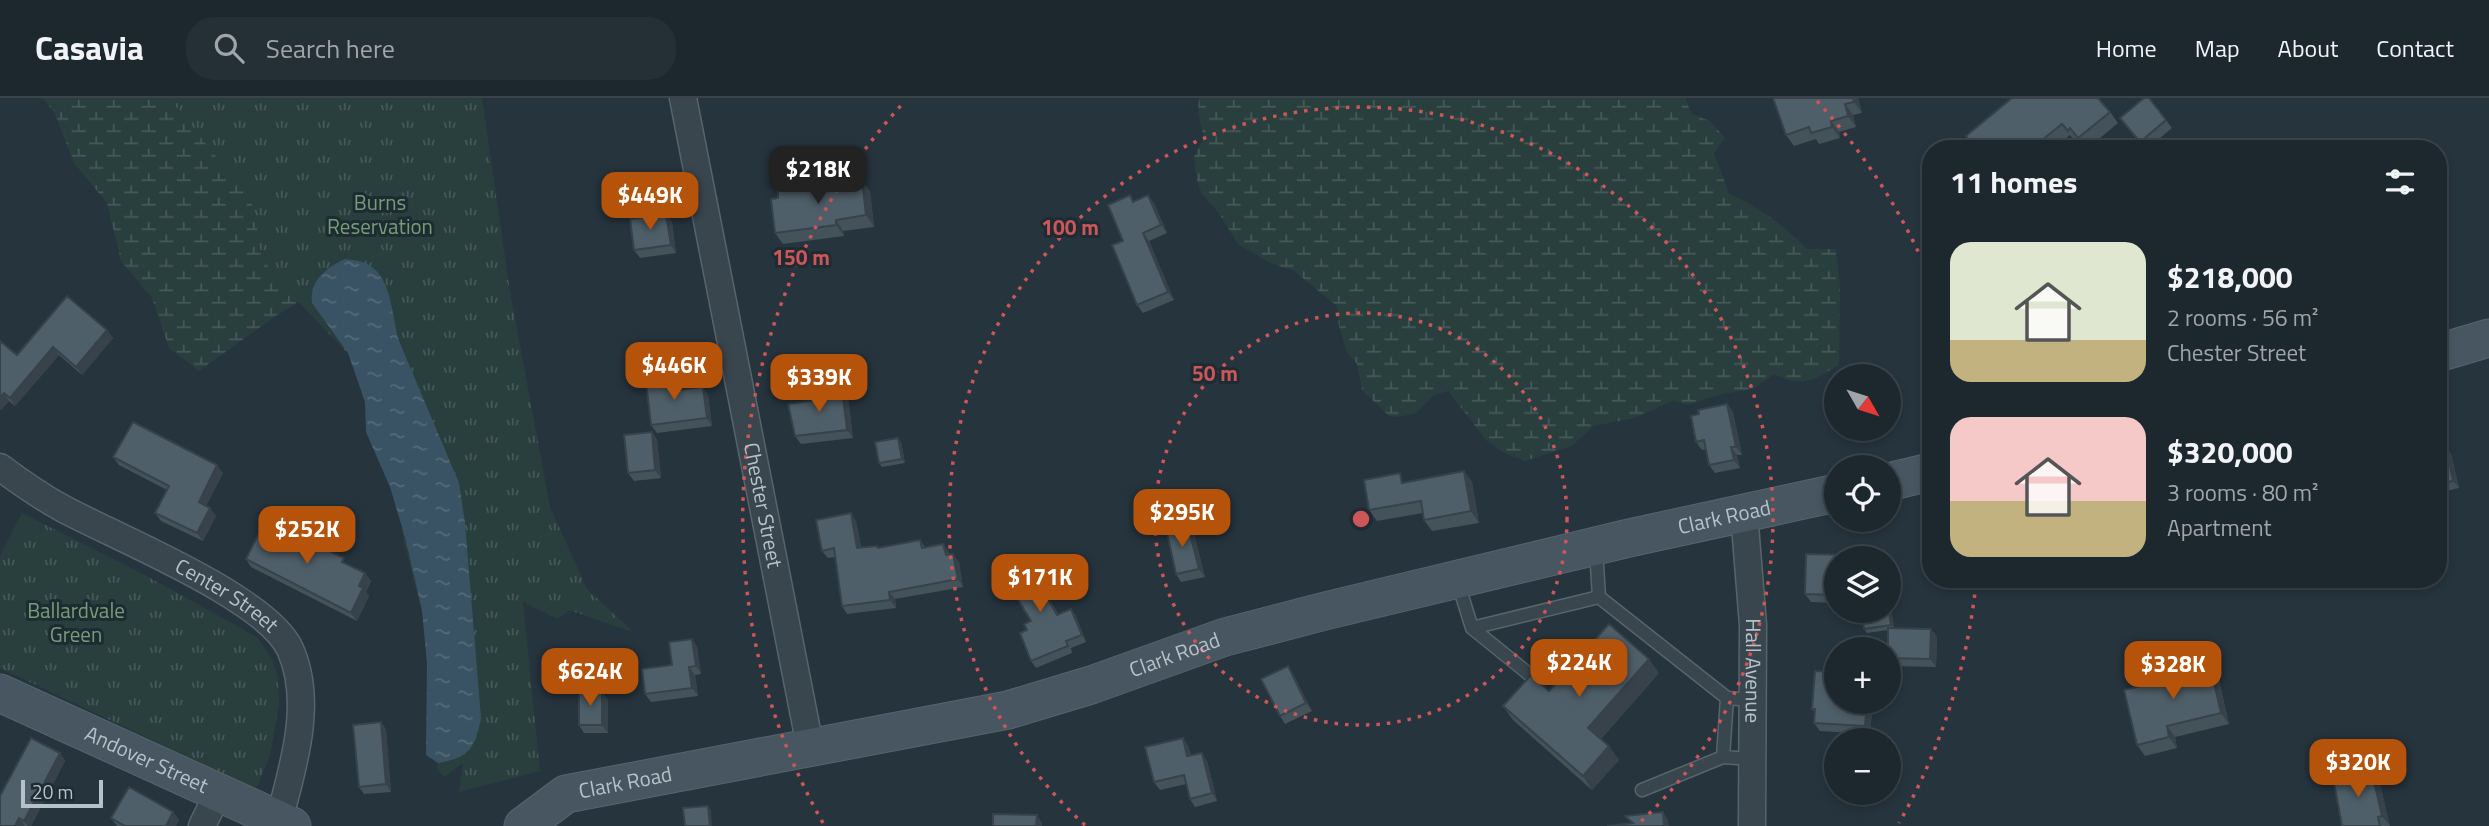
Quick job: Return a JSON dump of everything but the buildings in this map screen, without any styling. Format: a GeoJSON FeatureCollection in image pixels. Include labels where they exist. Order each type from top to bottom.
{"type":"FeatureCollection","features":[{"type":"Feature","properties":{"kind":"main road"},"geometry":{"type":"LineString","coordinates":[[2447,350],[2489,338]]}},
{"type":"Feature","properties":{"kind":"main road"},"geometry":{"type":"LineString","coordinates":[[1901,479],[1922,474]]}},
{"type":"Feature","properties":{"kind":"main road","name":"Clark Road"},"geometry":{"type":"LineString","coordinates":[[523,826],[566,794],[1019,708],[1225,637],[1595,546],[1824,496]]}},
{"type":"Feature","properties":{"kind":"main road","name":"Andover Street"},"geometry":{"type":"LineString","coordinates":[[2,699],[286,823]]}},
{"type":"Feature","properties":{"kind":"street","name":"Chester Street"},"geometry":{"type":"LineString","coordinates":[[683,98],[810,746]]}},
{"type":"Feature","properties":{"kind":"street","name":"Center Street"},"geometry":{"type":"LineString","coordinates":[[0,467],[63,509],[236,599],[279,633],[290,649],[296,666],[300,704],[286,823]]}},
{"type":"Feature","properties":{"kind":"street","name":"Hall Avenue"},"geometry":{"type":"LineString","coordinates":[[1744,513],[1753,625],[1740,699],[1752,759],[1752,826]]}},
{"type":"Feature","properties":{"kind":"street"},"geometry":{"type":"LineString","coordinates":[[202,826],[218,793]]}},
{"type":"Feature","properties":{"kind":"lane"},"geometry":{"type":"LineString","coordinates":[[1595,546],[1599,597]]}},
{"type":"Feature","properties":{"kind":"lane"},"geometry":{"type":"LineString","coordinates":[[1457,579],[1472,628],[1535,679]]}},
{"type":"Feature","properties":{"kind":"lane"},"geometry":{"type":"LineString","coordinates":[[1472,628],[1599,597],[1740,699],[1723,757]]}},
{"type":"Feature","properties":{"kind":"lane"},"geometry":{"type":"LineString","coordinates":[[1642,790],[1723,757],[1752,759]]}},
{"type":"Feature","properties":{"kind":"green space"},"geometry":{"type":"Polygon","coordinates":[[[43,98],[317,98],[311,295],[274,317],[199,371],[169,348],[152,298],[121,261],[107,203],[74,163],[55,114],[43,98]]]}},
{"type":"Feature","properties":{"kind":"green space","name":"Burns Reservation"},"geometry":{"type":"Polygon","coordinates":[[[169,98],[482,98],[510,292],[550,507],[587,589],[633,632],[569,610],[558,619],[523,602],[540,771],[459,792],[463,763],[444,777],[438,770],[423,617],[403,537],[399,500],[356,362],[271,273],[258,244],[251,200],[169,98]]]}},
{"type":"Feature","properties":{"kind":"green space"},"geometry":{"type":"Polygon","coordinates":[[[1199,98],[1685,98],[1691,113],[1710,121],[1725,138],[1714,153],[1729,194],[1771,218],[1807,249],[1836,249],[1840,287],[1839,364],[1824,364],[1824,374],[1808,381],[1793,381],[1774,374],[1753,389],[1722,394],[1688,405],[1673,401],[1634,418],[1594,426],[1571,446],[1525,461],[1506,454],[1487,441],[1448,391],[1434,395],[1416,413],[1389,416],[1362,390],[1357,364],[1347,352],[1339,326],[1337,306],[1294,271],[1268,262],[1238,244],[1218,212],[1202,194],[1197,181],[1194,157],[1204,138],[1198,113],[1199,98]]]}},
{"type":"Feature","properties":{"kind":"green space","name":"Ballardvale Green"},"geometry":{"type":"Polygon","coordinates":[[[22,513],[141,573],[257,637],[272,659],[278,676],[279,703],[270,756],[256,789],[0,668],[0,556],[22,513]]]}},
{"type":"Feature","properties":{"kind":"water"},"geometry":{"type":"Polygon","coordinates":[[[345,259],[360,261],[380,275],[389,296],[399,341],[459,483],[465,523],[481,718],[469,750],[449,761],[438,763],[426,755],[427,664],[422,610],[390,487],[366,432],[365,402],[348,353],[312,303],[316,282],[332,266],[345,259]]]}}]}
